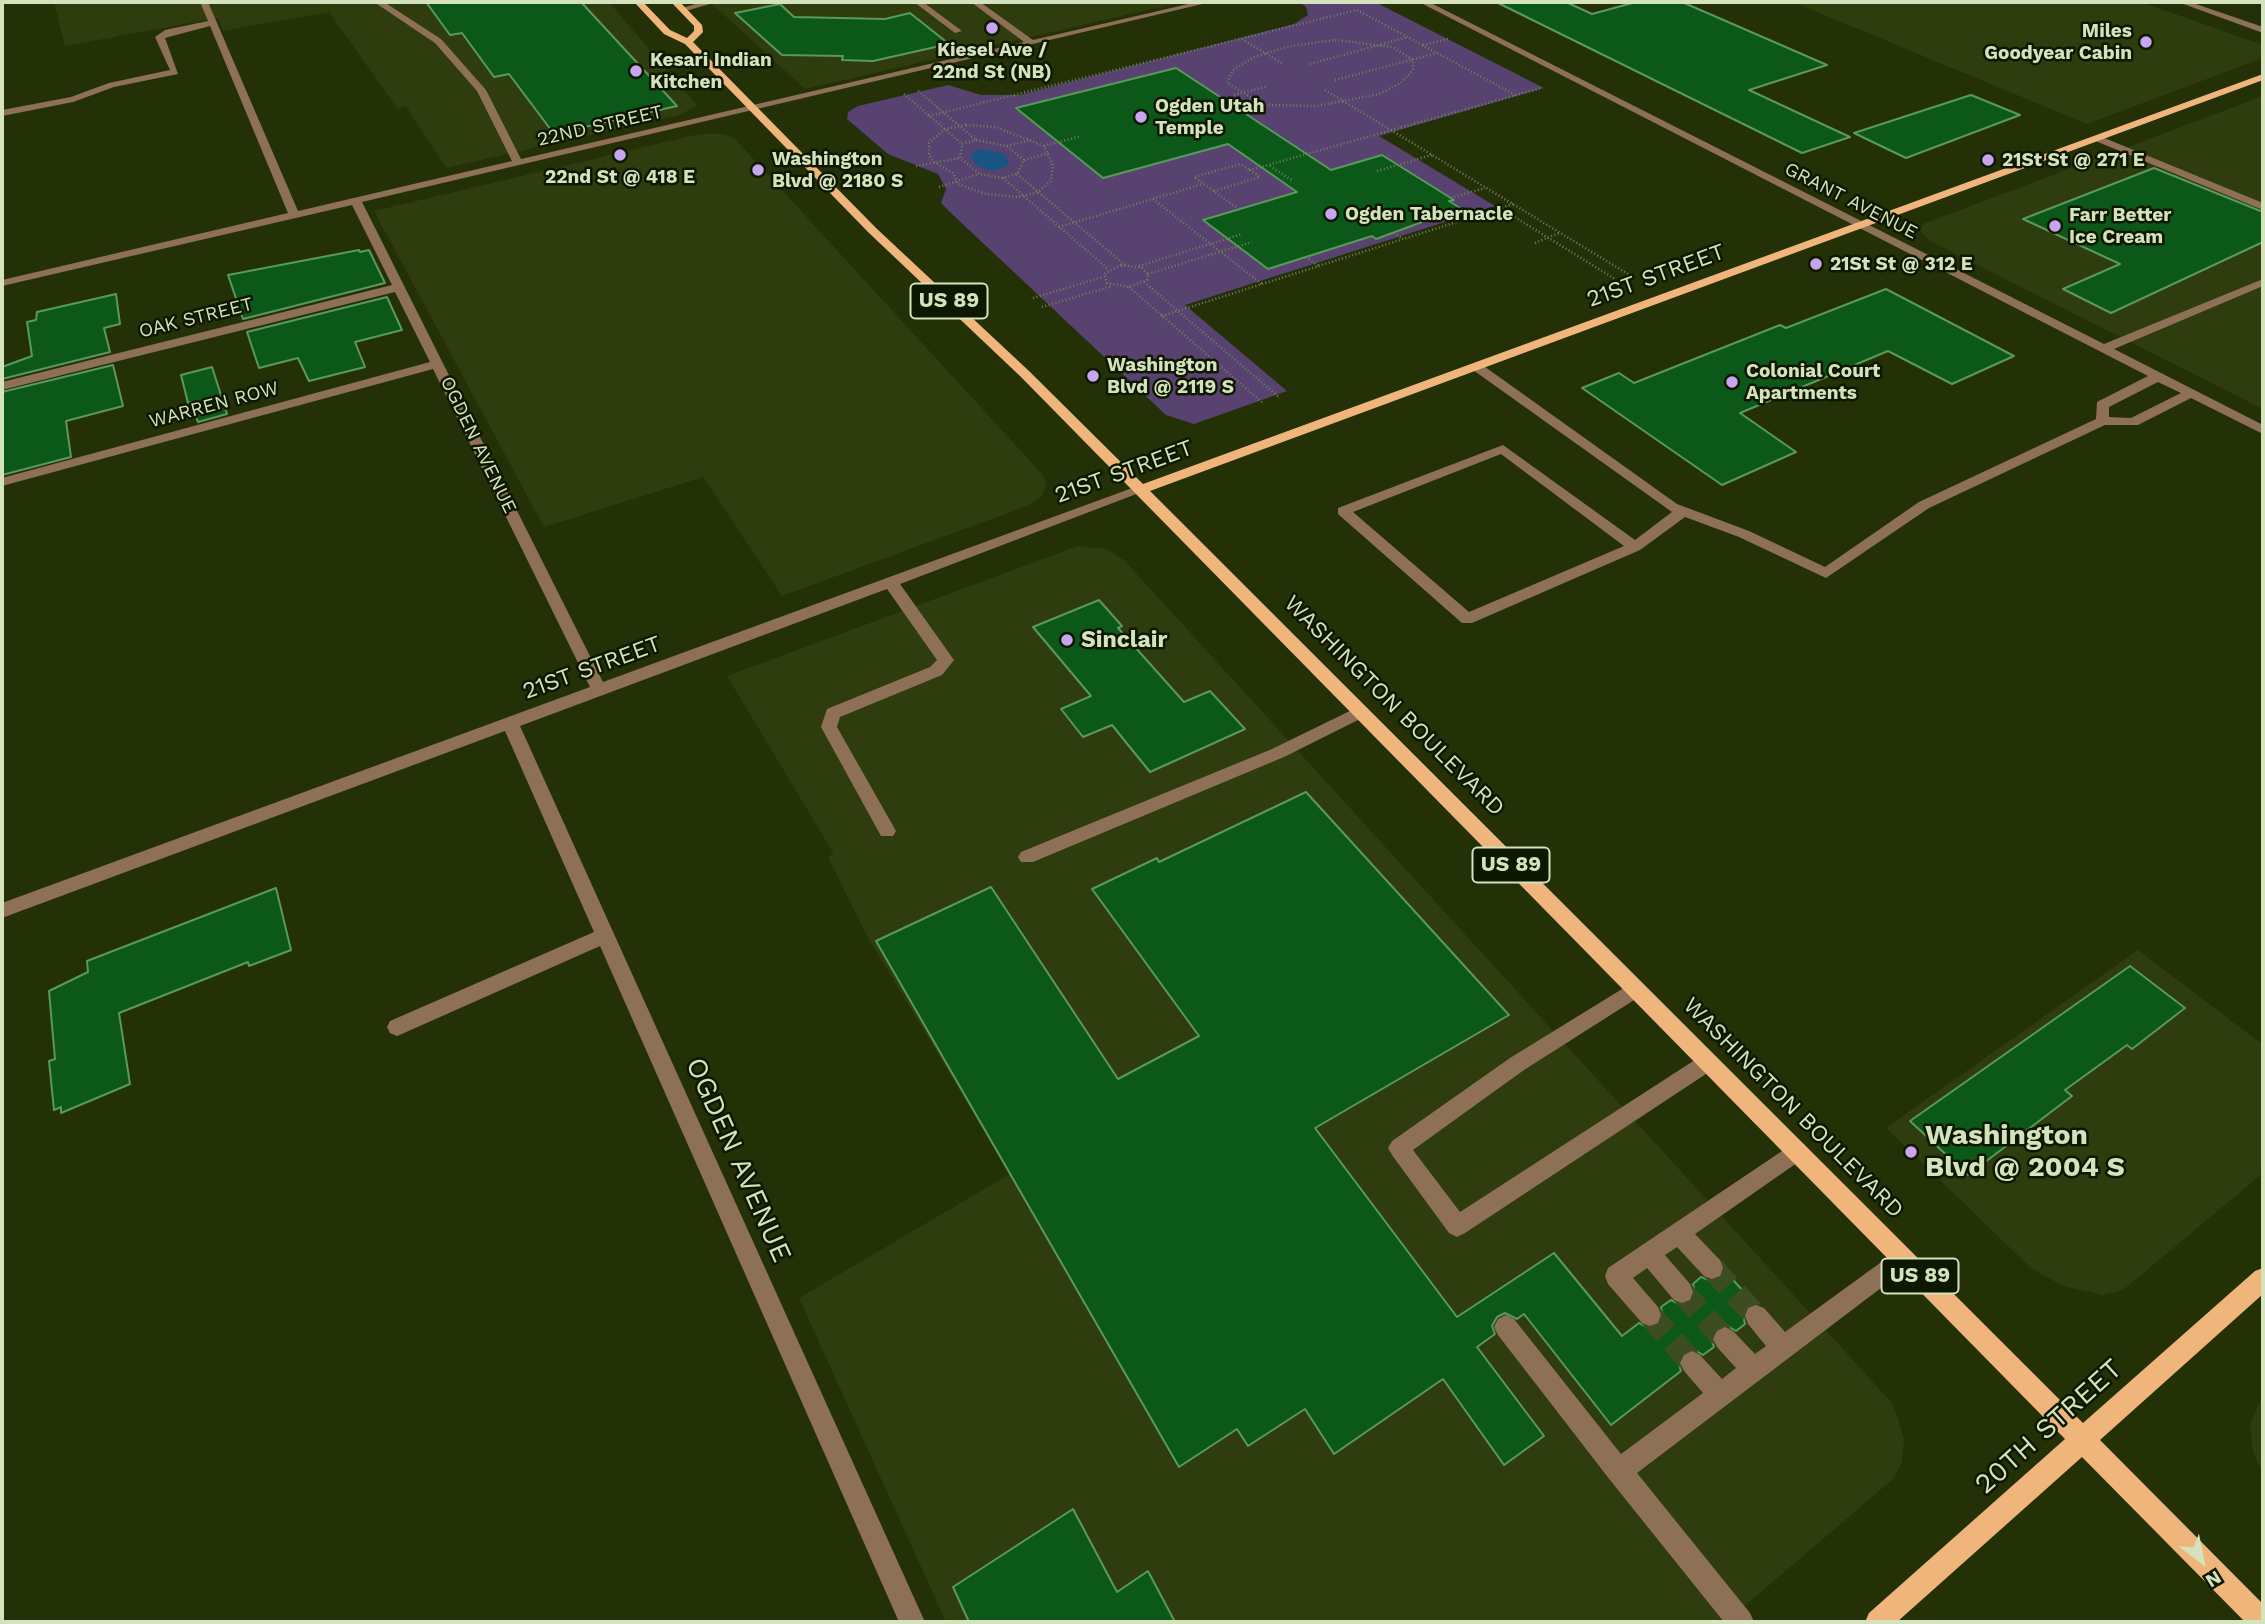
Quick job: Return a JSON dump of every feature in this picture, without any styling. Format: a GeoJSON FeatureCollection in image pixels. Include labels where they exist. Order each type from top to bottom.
{"type":"FeatureCollection","features":[{"type":"Feature","properties":{"kind":"main road","name":"WASHINGTON BOULEVARD"},"geometry":{"type":"LineString","coordinates":[[638,2],[667,32],[688,41],[872,230],[973,323],[2263,1622]]}},
{"type":"Feature","properties":{"kind":"main road"},"geometry":{"type":"LineString","coordinates":[[679,5],[699,28],[688,41]]}},
{"type":"Feature","properties":{"kind":"main road","name":"21ST STREET"},"geometry":{"type":"LineString","coordinates":[[1140,490],[2263,77]]}},
{"type":"Feature","properties":{"kind":"main road","name":"20TH STREET"},"geometry":{"type":"LineString","coordinates":[[1878,1622],[2263,1279]]}},
{"type":"Feature","properties":{"kind":"street"},"geometry":{"type":"LineString","coordinates":[[204,2],[294,215]]}},
{"type":"Feature","properties":{"kind":"street"},"geometry":{"type":"LineString","coordinates":[[378,2],[438,41],[481,90],[518,163]]}},
{"type":"Feature","properties":{"kind":"street"},"geometry":{"type":"LineString","coordinates":[[679,5],[713,2]]}},
{"type":"Feature","properties":{"kind":"street"},"geometry":{"type":"LineString","coordinates":[[918,2],[958,31]]}},
{"type":"Feature","properties":{"kind":"street"},"geometry":{"type":"LineString","coordinates":[[975,2],[1032,43]]}},
{"type":"Feature","properties":{"kind":"street","name":"22ND STREET"},"geometry":{"type":"LineString","coordinates":[[2,283],[1207,2]]}},
{"type":"Feature","properties":{"kind":"street","name":"GRANT AVENUE"},"geometry":{"type":"LineString","coordinates":[[1423,2],[2263,430]]}},
{"type":"Feature","properties":{"kind":"street"},"geometry":{"type":"LineString","coordinates":[[2182,2],[2263,30]]}},
{"type":"Feature","properties":{"kind":"street"},"geometry":{"type":"LineString","coordinates":[[2,113],[73,99],[112,85],[175,72],[160,37],[212,23]]}},
{"type":"Feature","properties":{"kind":"street"},"geometry":{"type":"LineString","coordinates":[[2097,138],[2263,207]]}},
{"type":"Feature","properties":{"kind":"street","name":"OGDEN AVENUE"},"geometry":{"type":"LineString","coordinates":[[356,201],[599,690]]}},
{"type":"Feature","properties":{"kind":"street"},"geometry":{"type":"LineString","coordinates":[[2104,349],[2263,282]]}},
{"type":"Feature","properties":{"kind":"street","name":"OAK STREET"},"geometry":{"type":"LineString","coordinates":[[2,387],[399,287]]}},
{"type":"Feature","properties":{"kind":"street","name":"WARREN ROW"},"geometry":{"type":"LineString","coordinates":[[2,482],[437,364]]}},
{"type":"Feature","properties":{"kind":"street"},"geometry":{"type":"LineString","coordinates":[[1477,367],[1672,507],[1744,534],[1826,573],[1924,505],[2103,421],[2133,422],[2191,393]]}},
{"type":"Feature","properties":{"kind":"street"},"geometry":{"type":"LineString","coordinates":[[2103,421],[2102,405],[2157,377]]}},
{"type":"Feature","properties":{"kind":"street"},"geometry":{"type":"LineString","coordinates":[[1635,547],[1503,449],[1343,511],[1467,619],[1635,547],[1683,511]]}},
{"type":"Feature","properties":{"kind":"street","name":"21ST STREET"},"geometry":{"type":"LineString","coordinates":[[2,911],[1140,490]]}},
{"type":"Feature","properties":{"kind":"street"},"geometry":{"type":"LineString","coordinates":[[887,831],[829,727],[833,713],[936,671],[946,660],[890,582]]}},
{"type":"Feature","properties":{"kind":"street"},"geometry":{"type":"LineString","coordinates":[[1027,856],[1278,753],[1360,712]]}},
{"type":"Feature","properties":{"kind":"street","name":"OGDEN AVENUE"},"geometry":{"type":"LineString","coordinates":[[510,723],[912,1622]]}},
{"type":"Feature","properties":{"kind":"street"},"geometry":{"type":"LineString","coordinates":[[397,1027],[605,936]]}},
{"type":"Feature","properties":{"kind":"street"},"geometry":{"type":"LineString","coordinates":[[1635,989],[1517,1065],[1399,1148],[1457,1226],[1708,1062]]}},
{"type":"Feature","properties":{"kind":"street"},"geometry":{"type":"LineString","coordinates":[[1650,1315],[1616,1276],[1797,1151]]}},
{"type":"Feature","properties":{"kind":"street"},"geometry":{"type":"LineString","coordinates":[[1678,1232],[1713,1268]]}},
{"type":"Feature","properties":{"kind":"street"},"geometry":{"type":"LineString","coordinates":[[1648,1253],[1682,1292]]}},
{"type":"Feature","properties":{"kind":"street"},"geometry":{"type":"LineString","coordinates":[[1619,1471],[1902,1258]]}},
{"type":"Feature","properties":{"kind":"street"},"geometry":{"type":"LineString","coordinates":[[1756,1317],[1783,1346]]}},
{"type":"Feature","properties":{"kind":"street"},"geometry":{"type":"LineString","coordinates":[[1506,1327],[1741,1622]]}},
{"type":"Feature","properties":{"kind":"street"},"geometry":{"type":"LineString","coordinates":[[1725,1339],[1753,1370]]}},
{"type":"Feature","properties":{"kind":"street"},"geometry":{"type":"LineString","coordinates":[[1692,1363],[1720,1395]]}},
{"type":"Feature","properties":{"kind":"path"},"geometry":{"type":"LineString","coordinates":[[929,116],[1357,10],[1515,95]]}},
{"type":"Feature","properties":{"kind":"path"},"geometry":{"type":"LineString","coordinates":[[1310,64],[1408,37]]}},
{"type":"Feature","properties":{"kind":"path"},"geometry":{"type":"LineString","coordinates":[[1423,45],[1452,37]]}},
{"type":"Feature","properties":{"kind":"path"},"geometry":{"type":"LineString","coordinates":[[1241,39],[1283,64]]}},
{"type":"Feature","properties":{"kind":"path"},"geometry":{"type":"LineString","coordinates":[[1350,40],[1383,44],[1402,51],[1413,60],[1413,70],[1401,83],[1368,97],[1345,102],[1279,107],[1256,102],[1227,83],[1229,74],[1244,62],[1265,53],[1317,42],[1350,40]]}},
{"type":"Feature","properties":{"kind":"path"},"geometry":{"type":"LineString","coordinates":[[1335,80],[1438,53]]}},
{"type":"Feature","properties":{"kind":"path"},"geometry":{"type":"LineString","coordinates":[[1234,94],[1268,86]]}},
{"type":"Feature","properties":{"kind":"path"},"geometry":{"type":"LineString","coordinates":[[1250,170],[1543,87]]}},
{"type":"Feature","properties":{"kind":"path"},"geometry":{"type":"LineString","coordinates":[[917,90],[976,140]]}},
{"type":"Feature","properties":{"kind":"path"},"geometry":{"type":"LineString","coordinates":[[1325,90],[1628,274]]}},
{"type":"Feature","properties":{"kind":"path"},"geometry":{"type":"LineString","coordinates":[[903,94],[962,144]]}},
{"type":"Feature","properties":{"kind":"path"},"geometry":{"type":"LineString","coordinates":[[959,125],[996,127],[1044,146],[1049,153],[1054,173],[1051,181],[1038,192],[1024,197],[986,194],[957,184],[957,180],[946,167],[929,155],[929,143],[945,129],[959,125]]}},
{"type":"Feature","properties":{"kind":"path"},"geometry":{"type":"LineString","coordinates":[[1044,146],[1081,136]]}},
{"type":"Feature","properties":{"kind":"path"},"geometry":{"type":"LineString","coordinates":[[962,144],[976,140],[1007,146],[1032,140]]}},
{"type":"Feature","properties":{"kind":"path"},"geometry":{"type":"LineString","coordinates":[[960,158],[962,144]]}},
{"type":"Feature","properties":{"kind":"path"},"geometry":{"type":"LineString","coordinates":[[1007,146],[1024,160]]}},
{"type":"Feature","properties":{"kind":"path"},"geometry":{"type":"LineString","coordinates":[[939,187],[980,174],[1002,178],[1017,174],[1024,160],[1049,153]]}},
{"type":"Feature","properties":{"kind":"path"},"geometry":{"type":"LineString","coordinates":[[1377,172],[1432,155]]}},
{"type":"Feature","properties":{"kind":"path"},"geometry":{"type":"LineString","coordinates":[[916,166],[939,164],[960,158]]}},
{"type":"Feature","properties":{"kind":"path"},"geometry":{"type":"LineString","coordinates":[[960,158],[980,174]]}},
{"type":"Feature","properties":{"kind":"path"},"geometry":{"type":"LineString","coordinates":[[1214,191],[1260,177],[1240,164],[1194,177],[1239,209]]}},
{"type":"Feature","properties":{"kind":"path"},"geometry":{"type":"LineString","coordinates":[[1269,165],[1293,181]]}},
{"type":"Feature","properties":{"kind":"path"},"geometry":{"type":"LineString","coordinates":[[1017,174],[1125,265]]}},
{"type":"Feature","properties":{"kind":"path"},"geometry":{"type":"LineString","coordinates":[[1002,178],[1108,269]]}},
{"type":"Feature","properties":{"kind":"path"},"geometry":{"type":"LineString","coordinates":[[1059,227],[1203,184]]}},
{"type":"Feature","properties":{"kind":"path"},"geometry":{"type":"LineString","coordinates":[[1451,198],[1485,187]]}},
{"type":"Feature","properties":{"kind":"path"},"geometry":{"type":"LineString","coordinates":[[1152,199],[1263,285]]}},
{"type":"Feature","properties":{"kind":"path"},"geometry":{"type":"LineString","coordinates":[[1162,316],[1513,204]]}},
{"type":"Feature","properties":{"kind":"path"},"geometry":{"type":"LineString","coordinates":[[1500,208],[1615,279]]}},
{"type":"Feature","properties":{"kind":"path"},"geometry":{"type":"LineString","coordinates":[[1394,233],[1404,239]]}},
{"type":"Feature","properties":{"kind":"path"},"geometry":{"type":"LineString","coordinates":[[1535,243],[1560,233]]}},
{"type":"Feature","properties":{"kind":"path"},"geometry":{"type":"LineString","coordinates":[[1033,298],[1103,277],[1108,269],[1125,265],[1137,266],[1242,234]]}},
{"type":"Feature","properties":{"kind":"path"},"geometry":{"type":"LineString","coordinates":[[1129,288],[1144,282],[1148,274],[1252,242]]}},
{"type":"Feature","properties":{"kind":"path"},"geometry":{"type":"LineString","coordinates":[[1093,257],[1110,252]]}},
{"type":"Feature","properties":{"kind":"path"},"geometry":{"type":"LineString","coordinates":[[1306,257],[1319,267]]}},
{"type":"Feature","properties":{"kind":"path"},"geometry":{"type":"LineString","coordinates":[[1137,266],[1148,274]]}},
{"type":"Feature","properties":{"kind":"path"},"geometry":{"type":"LineString","coordinates":[[1103,277],[1112,285]]}},
{"type":"Feature","properties":{"kind":"path"},"geometry":{"type":"LineString","coordinates":[[1144,282],[1280,398]]}},
{"type":"Feature","properties":{"kind":"path"},"geometry":{"type":"LineString","coordinates":[[1042,307],[1112,285],[1129,288],[1264,404]]}},
{"type":"Feature","properties":{"kind":"path"},"geometry":{"type":"LineString","coordinates":[[1145,301],[1160,296]]}},
{"type":"Feature","properties":{"kind":"path"},"geometry":{"type":"LineString","coordinates":[[1185,335],[1201,330]]}},
{"type":"Feature","properties":{"kind":"shaded area"},"geometry":{"type":"Polygon","coordinates":[[[54,2],[609,2],[697,105],[680,115],[446,168],[406,106],[397,108],[329,12],[223,31],[218,18],[65,46],[54,2]]]}},
{"type":"Feature","properties":{"kind":"shaded area"},"geometry":{"type":"Polygon","coordinates":[[[710,2],[1182,2],[805,89],[710,2]]]}},
{"type":"Feature","properties":{"kind":"shaded area"},"geometry":{"type":"Polygon","coordinates":[[[1298,2],[1375,2],[1544,88],[1379,136],[1495,206],[1185,305],[1287,391],[1194,424],[1166,415],[952,214],[941,203],[946,189],[938,174],[888,154],[847,119],[848,112],[858,106],[948,85],[981,95],[1020,95],[1294,24],[1308,15],[1306,7],[1298,2]]]}},
{"type":"Feature","properties":{"kind":"shaded area"},"geometry":{"type":"Polygon","coordinates":[[[1793,2],[2141,2],[2263,45],[2263,58],[2087,124],[1793,2]]]}},
{"type":"Feature","properties":{"kind":"shaded area"},"geometry":{"type":"Polygon","coordinates":[[[2263,96],[2263,409],[1930,241],[1920,231],[1923,224],[2263,96]]]}},
{"type":"Feature","properties":{"kind":"shaded area"},"geometry":{"type":"Polygon","coordinates":[[[699,134],[725,134],[736,140],[1042,474],[1046,482],[1042,496],[1027,506],[782,596],[703,477],[544,527],[374,211],[699,134]]]}},
{"type":"Feature","properties":{"kind":"shaded area"},"geometry":{"type":"Polygon","coordinates":[[[1078,546],[1106,549],[1124,560],[1893,1404],[1904,1439],[1902,1462],[1892,1480],[1726,1622],[946,1622],[799,1298],[1010,1174],[867,936],[828,857],[834,854],[727,676],[1078,546]]]}},
{"type":"Feature","properties":{"kind":"shaded area"},"geometry":{"type":"Polygon","coordinates":[[[2138,950],[2263,1045],[2263,1173],[2123,1290],[2103,1295],[2063,1286],[2031,1268],[1886,1128],[2138,950]]]}},
{"type":"Feature","properties":{"kind":"shaded area"},"geometry":{"type":"Polygon","coordinates":[[[2263,1395],[2263,1473],[2253,1452],[2250,1424],[2263,1395]]]}},
{"type":"Feature","properties":{"kind":"water"},"geometry":{"type":"Polygon","coordinates":[[[979,149],[999,152],[1007,157],[1009,165],[994,171],[977,166],[970,155],[979,149]]]}},
{"type":"Feature","properties":{"kind":"building"},"geometry":{"type":"Polygon","coordinates":[[[426,2],[581,2],[677,106],[554,134],[509,74],[494,77],[462,33],[450,35],[426,2]]]}},
{"type":"Feature","properties":{"kind":"building"},"geometry":{"type":"Polygon","coordinates":[[[1496,2],[1566,2],[1592,14],[1636,2],[1682,2],[1827,65],[1749,90],[1850,137],[1802,153],[1496,2]]]}},
{"type":"Feature","properties":{"kind":"building"},"geometry":{"type":"Polygon","coordinates":[[[780,4],[794,17],[885,19],[910,13],[949,44],[873,61],[842,60],[843,56],[782,55],[735,13],[780,4]]]}},
{"type":"Feature","properties":{"kind":"building"},"geometry":{"type":"Polygon","coordinates":[[[1176,68],[1331,170],[1382,155],[1454,200],[1449,201],[1460,208],[1376,239],[1372,236],[1268,269],[1203,220],[1297,192],[1228,144],[1103,178],[1016,108],[1176,68]]]}},
{"type":"Feature","properties":{"kind":"building"},"geometry":{"type":"Polygon","coordinates":[[[1971,95],[2020,115],[1906,158],[1854,133],[1971,95]]]}},
{"type":"Feature","properties":{"kind":"building"},"geometry":{"type":"Polygon","coordinates":[[[2154,168],[2263,212],[2263,242],[2111,313],[2063,289],[2120,264],[2023,219],[2154,168]]]}},
{"type":"Feature","properties":{"kind":"building"},"geometry":{"type":"Polygon","coordinates":[[[369,250],[385,283],[243,319],[228,275],[369,250]]]}},
{"type":"Feature","properties":{"kind":"building","name":"Colonial Court Apartments"},"geometry":{"type":"Polygon","coordinates":[[[1886,289],[2014,356],[1952,384],[1888,351],[1740,413],[1796,452],[1722,485],[1582,388],[1619,373],[1634,383],[1780,325],[1786,328],[1886,289]]]}},
{"type":"Feature","properties":{"kind":"building"},"geometry":{"type":"Polygon","coordinates":[[[116,294],[120,324],[104,328],[110,352],[2,379],[2,367],[32,356],[27,322],[36,320],[37,312],[116,294]]]}},
{"type":"Feature","properties":{"kind":"building"},"geometry":{"type":"Polygon","coordinates":[[[387,297],[402,330],[355,342],[365,367],[309,381],[298,358],[259,368],[247,332],[387,297]]]}},
{"type":"Feature","properties":{"kind":"building"},"geometry":{"type":"Polygon","coordinates":[[[113,365],[123,406],[66,421],[71,457],[2,475],[2,392],[113,365]]]}},
{"type":"Feature","properties":{"kind":"building"},"geometry":{"type":"Polygon","coordinates":[[[212,367],[227,414],[198,422],[190,402],[188,403],[181,375],[212,367]]]}},
{"type":"Feature","properties":{"kind":"building"},"geometry":{"type":"Polygon","coordinates":[[[1099,600],[1122,626],[1118,628],[1184,702],[1210,691],[1245,729],[1150,772],[1112,725],[1083,737],[1061,709],[1091,696],[1033,627],[1099,600]]]}},
{"type":"Feature","properties":{"kind":"building"},"geometry":{"type":"Polygon","coordinates":[[[1306,792],[1509,1015],[1315,1128],[1457,1317],[1554,1253],[1622,1336],[1639,1323],[1649,1328],[1659,1325],[1663,1316],[1661,1307],[1671,1300],[1681,1305],[1691,1302],[1695,1293],[1693,1284],[1701,1277],[1711,1281],[1721,1278],[1725,1271],[1754,1303],[1746,1307],[1743,1315],[1745,1324],[1736,1331],[1726,1325],[1716,1329],[1711,1338],[1714,1347],[1703,1355],[1693,1349],[1683,1353],[1678,1362],[1681,1371],[1611,1425],[1524,1314],[1517,1319],[1505,1313],[1497,1317],[1492,1326],[1495,1334],[1477,1347],[1544,1436],[1504,1465],[1443,1379],[1334,1454],[1305,1409],[1248,1446],[1237,1429],[1179,1467],[876,941],[991,887],[1118,1079],[1199,1036],[1092,889],[1157,858],[1159,862],[1306,792]]]}},
{"type":"Feature","properties":{"kind":"building"},"geometry":{"type":"Polygon","coordinates":[[[276,888],[291,950],[249,966],[248,962],[119,1013],[130,1084],[61,1113],[61,1107],[54,1110],[49,1061],[55,1059],[49,991],[88,972],[87,961],[276,888]]]}},
{"type":"Feature","properties":{"kind":"building"},"geometry":{"type":"Polygon","coordinates":[[[2130,966],[2185,1008],[2132,1049],[2127,1045],[2065,1090],[2072,1096],[1968,1175],[1910,1121],[2130,966]]]}},
{"type":"Feature","properties":{"kind":"building"},"geometry":{"type":"Polygon","coordinates":[[[1073,1509],[1117,1592],[1148,1571],[1175,1622],[969,1622],[953,1587],[1073,1509]]]}},
{"type":"Feature","properties":{"kind":"tunnel"},"geometry":{"type":"LineString","coordinates":[[1712,1268],[1756,1316]]}},
{"type":"Feature","properties":{"kind":"tunnel"},"geometry":{"type":"LineString","coordinates":[[1682,1292],[1725,1339]]}},
{"type":"Feature","properties":{"kind":"tunnel"},"geometry":{"type":"LineString","coordinates":[[1650,1315],[1692,1363]]}},
{"type":"Feature","properties":{"kind":"place","name":"Kiesel Ave / 22nd St (NB)"},"geometry":{"type":"Point","coordinates":[992,28]}},
{"type":"Feature","properties":{"kind":"place","name":"Miles Goodyear Cabin"},"geometry":{"type":"Point","coordinates":[2146,42]}},
{"type":"Feature","properties":{"kind":"place","name":"Kesari Indian Kitchen"},"geometry":{"type":"Point","coordinates":[636,71]}},
{"type":"Feature","properties":{"kind":"place","name":"Ogden Utah Temple"},"geometry":{"type":"Point","coordinates":[1141,117]}},
{"type":"Feature","properties":{"kind":"place","name":"22nd St @ 418 E"},"geometry":{"type":"Point","coordinates":[620,155]}},
{"type":"Feature","properties":{"kind":"place","name":"21St St @ 271 E"},"geometry":{"type":"Point","coordinates":[1988,160]}},
{"type":"Feature","properties":{"kind":"place","name":"Washington Blvd @ 2180 S"},"geometry":{"type":"Point","coordinates":[758,170]}},
{"type":"Feature","properties":{"kind":"place","name":"Ogden Tabernacle"},"geometry":{"type":"Point","coordinates":[1331,214]}},
{"type":"Feature","properties":{"kind":"place","name":"Farr Better Ice Cream"},"geometry":{"type":"Point","coordinates":[2055,226]}},
{"type":"Feature","properties":{"kind":"place","name":"21St St @ 312 E"},"geometry":{"type":"Point","coordinates":[1816,264]}},
{"type":"Feature","properties":{"kind":"place","name":"Washington Blvd @ 2119 S"},"geometry":{"type":"Point","coordinates":[1093,376]}},
{"type":"Feature","properties":{"kind":"place","name":"Colonial Court Apartments"},"geometry":{"type":"Point","coordinates":[1732,382]}},
{"type":"Feature","properties":{"kind":"place","name":"Sinclair"},"geometry":{"type":"Point","coordinates":[1067,640]}},
{"type":"Feature","properties":{"kind":"place","name":"Washington Blvd @ 2004 S"},"geometry":{"type":"Point","coordinates":[1911,1152]}}]}
